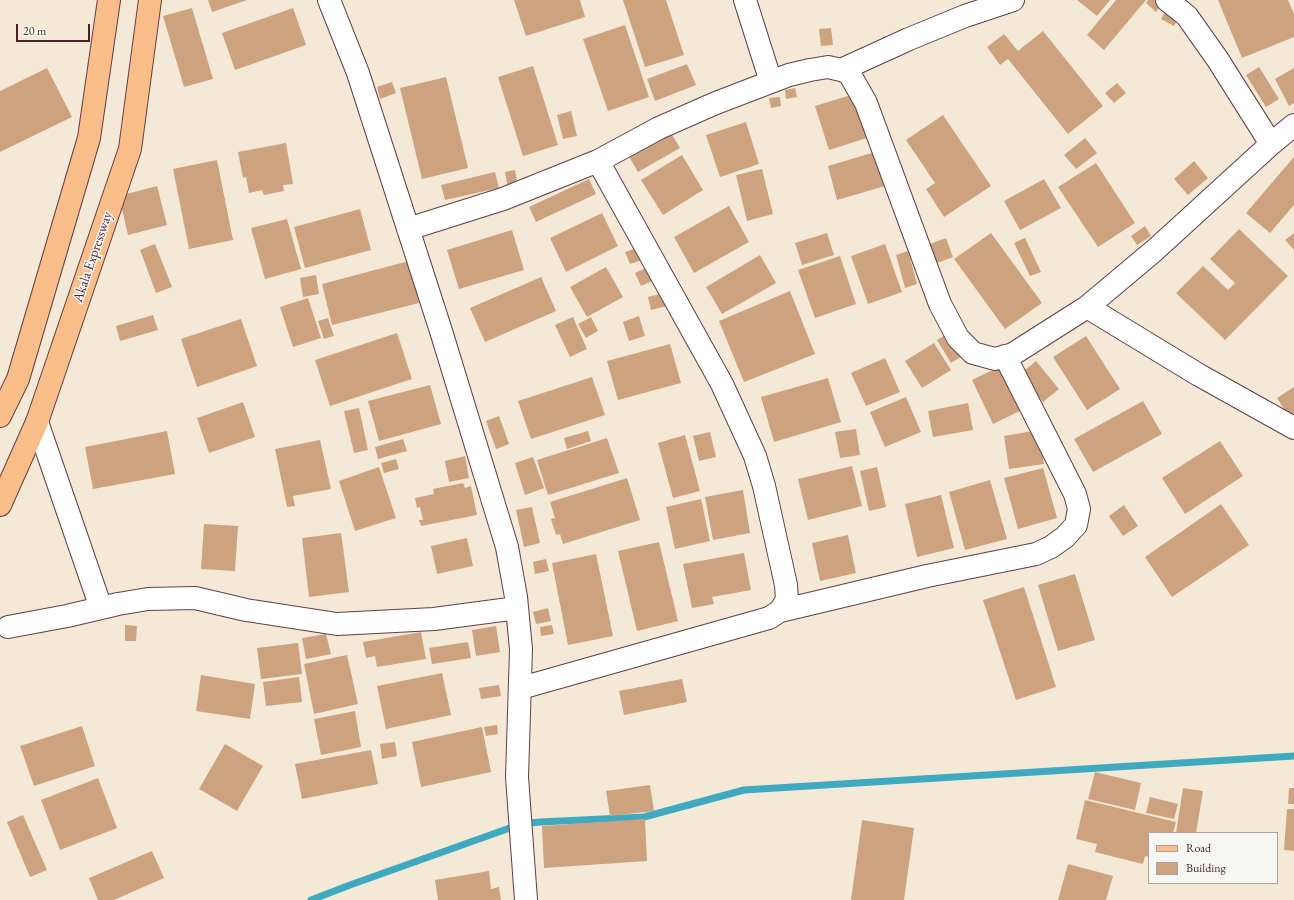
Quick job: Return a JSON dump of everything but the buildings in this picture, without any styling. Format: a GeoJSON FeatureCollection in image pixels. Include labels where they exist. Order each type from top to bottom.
{"type":"FeatureCollection","features":[{"type":"Feature","properties":{"kind":"main road"},"geometry":{"type":"LineString","coordinates":[[0,416],[18,379],[89,138],[109,0]]}},
{"type":"Feature","properties":{"kind":"main road","name":"Akala Expressway"},"geometry":{"type":"LineString","coordinates":[[0,505],[37,422],[130,149],[150,0]]}},
{"type":"Feature","properties":{"kind":"street"},"geometry":{"type":"LineString","coordinates":[[329,0],[358,73],[441,331],[507,547],[517,608],[521,650],[517,777],[526,900]]}},
{"type":"Feature","properties":{"kind":"street"},"geometry":{"type":"LineString","coordinates":[[746,0],[771,82]]}},
{"type":"Feature","properties":{"kind":"street"},"geometry":{"type":"LineString","coordinates":[[841,70],[965,16],[1013,0]]}},
{"type":"Feature","properties":{"kind":"street"},"geometry":{"type":"LineString","coordinates":[[1167,0],[1186,16],[1214,54],[1271,144]]}},
{"type":"Feature","properties":{"kind":"street"},"geometry":{"type":"LineString","coordinates":[[408,229],[503,199],[598,161],[659,128],[716,102],[789,75],[828,67],[849,73],[866,103],[940,304],[958,338],[973,353],[995,359],[1013,354],[1087,308],[1155,250],[1271,144],[1294,125]]}},
{"type":"Feature","properties":{"kind":"street"},"geometry":{"type":"LineString","coordinates":[[521,688],[770,618],[780,610],[787,600],[786,585],[764,486],[755,456],[722,384],[598,161]]}},
{"type":"Feature","properties":{"kind":"street"},"geometry":{"type":"LineString","coordinates":[[1087,308],[1199,375],[1294,428]]}},
{"type":"Feature","properties":{"kind":"street"},"geometry":{"type":"LineString","coordinates":[[780,610],[927,576],[1036,554],[1051,547],[1065,537],[1076,525],[1079,510],[1076,494],[1005,356]]}},
{"type":"Feature","properties":{"kind":"street"},"geometry":{"type":"LineString","coordinates":[[37,422],[101,608]]}},
{"type":"Feature","properties":{"kind":"street"},"geometry":{"type":"LineString","coordinates":[[8,627],[148,599],[195,598],[246,610],[338,624],[434,619],[517,608]]}},
{"type":"Feature","properties":{"kind":"waterway"},"geometry":{"type":"LineString","coordinates":[[311,900],[521,824],[644,817],[744,790],[1294,756]]}}]}
